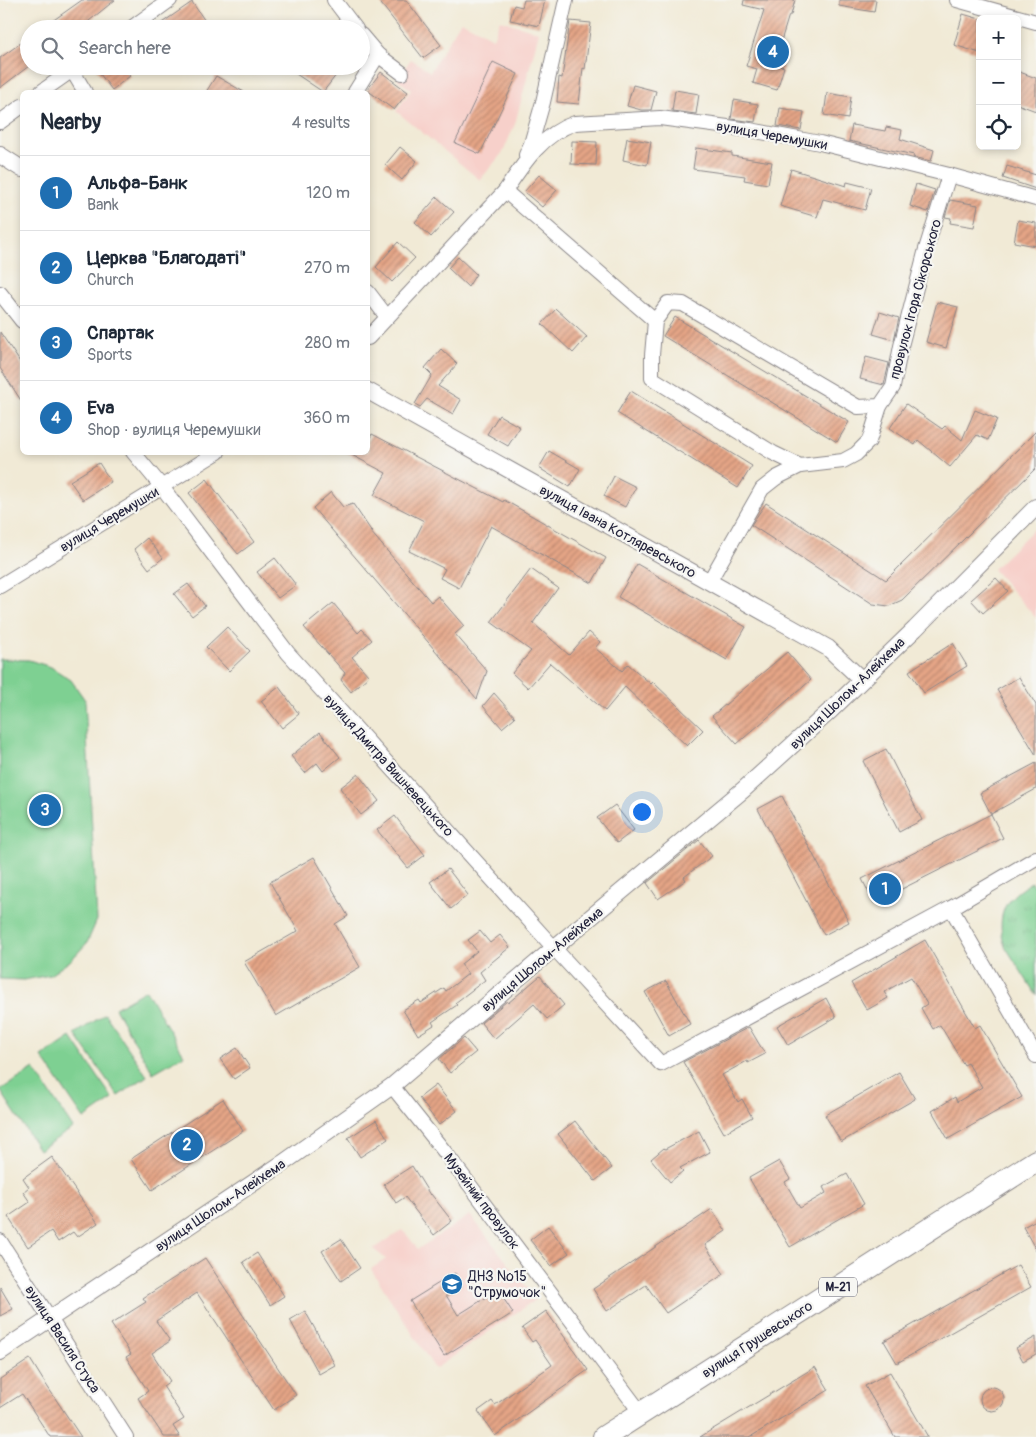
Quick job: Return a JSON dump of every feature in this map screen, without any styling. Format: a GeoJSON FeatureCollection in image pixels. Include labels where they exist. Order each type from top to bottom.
{"type":"FeatureCollection","features":[{"type":"Feature","properties":{"kind":"highway","name":"вулиця Грушевського"},"geometry":{"type":"LineString","coordinates":[[604,1437],[1036,1160]]}},
{"type":"Feature","properties":{"kind":"street"},"geometry":{"type":"LineString","coordinates":[[142,20],[170,0]]}},
{"type":"Feature","properties":{"kind":"street"},"geometry":{"type":"LineString","coordinates":[[334,0],[349,20]]}},
{"type":"Feature","properties":{"kind":"street","name":"вулиця Черемушки"},"geometry":{"type":"LineString","coordinates":[[519,170],[531,144],[536,127],[566,0]]}},
{"type":"Feature","properties":{"kind":"street"},"geometry":{"type":"LineString","coordinates":[[957,0],[1036,22]]}},
{"type":"Feature","properties":{"kind":"street"},"geometry":{"type":"LineString","coordinates":[[370,46],[378,55],[402,73]]}},
{"type":"Feature","properties":{"kind":"street"},"geometry":{"type":"LineString","coordinates":[[370,68],[378,55]]}},
{"type":"Feature","properties":{"kind":"street"},"geometry":{"type":"LineString","coordinates":[[44,90],[65,75]]}},
{"type":"Feature","properties":{"kind":"street"},"geometry":{"type":"LineString","coordinates":[[78,75],[84,90]]}},
{"type":"Feature","properties":{"kind":"street"},"geometry":{"type":"LineString","coordinates":[[356,90],[366,75]]}},
{"type":"Feature","properties":{"kind":"street"},"geometry":{"type":"LineString","coordinates":[[0,122],[20,107]]}},
{"type":"Feature","properties":{"kind":"street","name":"вулиця Черемушки"},"geometry":{"type":"LineString","coordinates":[[370,336],[505,191],[519,170],[545,140],[550,135],[575,123],[660,118],[750,130],[820,143],[1036,200]]}},
{"type":"Feature","properties":{"kind":"street"},"geometry":{"type":"LineString","coordinates":[[0,155],[20,168]]}},
{"type":"Feature","properties":{"kind":"street","name":"провулок Ігоря Сікорського"},"geometry":{"type":"LineString","coordinates":[[800,466],[843,461],[856,454],[869,441],[880,406],[892,387],[926,249],[949,176]]}},
{"type":"Feature","properties":{"kind":"street"},"geometry":{"type":"LineString","coordinates":[[505,191],[655,321]]}},
{"type":"Feature","properties":{"kind":"street"},"geometry":{"type":"LineString","coordinates":[[0,293],[20,318]]}},
{"type":"Feature","properties":{"kind":"street"},"geometry":{"type":"LineString","coordinates":[[370,294],[388,317]]}},
{"type":"Feature","properties":{"kind":"street"},"geometry":{"type":"LineString","coordinates":[[800,466],[773,453],[652,378],[655,321],[668,303],[683,304],[858,407],[880,406]]}},
{"type":"Feature","properties":{"kind":"street","name":"вулиця Івана Котляревського"},"geometry":{"type":"LineString","coordinates":[[370,392],[828,648],[861,679]]}},
{"type":"Feature","properties":{"kind":"street","name":"вулиця Дмитра Вишневецького"},"geometry":{"type":"LineString","coordinates":[[135,455],[288,653],[661,1064],[951,908]]}},
{"type":"Feature","properties":{"kind":"street","name":"вулиця Черемушки"},"geometry":{"type":"LineString","coordinates":[[0,586],[213,455]]}},
{"type":"Feature","properties":{"kind":"street"},"geometry":{"type":"LineString","coordinates":[[709,582],[762,489],[776,478],[800,466]]}},
{"type":"Feature","properties":{"kind":"street","name":"вулиця Шолом-Алейхема"},"geometry":{"type":"LineString","coordinates":[[0,1352],[283,1163],[392,1086],[743,790],[831,710],[1036,508]]}},
{"type":"Feature","properties":{"kind":"street"},"geometry":{"type":"LineString","coordinates":[[1036,858],[951,908],[1036,1056]]}},
{"type":"Feature","properties":{"kind":"street","name":"Музейний провулок"},"geometry":{"type":"LineString","coordinates":[[392,1086],[459,1171],[641,1413]]}},
{"type":"Feature","properties":{"kind":"street","name":"вулиця Василя Стуса"},"geometry":{"type":"LineString","coordinates":[[0,1241],[126,1437]]}},
{"type":"Feature","properties":{"kind":"shaded area"},"geometry":{"type":"Polygon","coordinates":[[[500,20],[539,32],[515,124],[503,152],[480,180],[396,111],[411,90],[397,79],[411,59],[430,72],[461,21],[493,38],[500,20]]]}},
{"type":"Feature","properties":{"kind":"shaded area"},"geometry":{"type":"Polygon","coordinates":[[[1036,527],[1036,618],[993,569],[1036,527]]]}},
{"type":"Feature","properties":{"kind":"shaded area","name":"ДНЗ №15 \"Струмочок\""},"geometry":{"type":"Polygon","coordinates":[[[470,1215],[536,1299],[435,1369],[371,1269],[386,1259],[373,1249],[403,1230],[418,1249],[470,1215]]]}},
{"type":"Feature","properties":{"kind":"green space"},"geometry":{"type":"Polygon","coordinates":[[[0,659],[29,660],[51,667],[71,680],[85,700],[97,920],[87,943],[70,961],[50,975],[24,980],[0,979],[0,659]]]}},
{"type":"Feature","properties":{"kind":"green space"},"geometry":{"type":"Polygon","coordinates":[[[1031,882],[1036,890],[1036,995],[1005,946],[1001,927],[1002,914],[1008,902],[1016,893],[1031,882]]]}},
{"type":"Feature","properties":{"kind":"green space"},"geometry":{"type":"Polygon","coordinates":[[[146,990],[184,1055],[153,1073],[115,1008],[146,990]]]}},
{"type":"Feature","properties":{"kind":"green space"},"geometry":{"type":"Polygon","coordinates":[[[105,1014],[147,1076],[118,1096],[75,1034],[105,1014]]]}},
{"type":"Feature","properties":{"kind":"green space"},"geometry":{"type":"Polygon","coordinates":[[[71,1037],[113,1099],[84,1119],[42,1057],[71,1037]]]}},
{"type":"Feature","properties":{"kind":"green space"},"geometry":{"type":"Polygon","coordinates":[[[34,1069],[73,1128],[39,1150],[0,1090],[34,1069]]]}},
{"type":"Feature","properties":{"kind":"building"},"geometry":{"type":"Polygon","coordinates":[[[82,0],[115,0],[90,20],[54,20],[82,0]]]}},
{"type":"Feature","properties":{"kind":"building"},"geometry":{"type":"Polygon","coordinates":[[[378,0],[406,0],[441,45],[423,58],[378,0]]]}},
{"type":"Feature","properties":{"kind":"building"},"geometry":{"type":"Polygon","coordinates":[[[524,0],[545,0],[539,26],[510,20],[514,5],[522,7],[524,0]]]}},
{"type":"Feature","properties":{"kind":"building"},"geometry":{"type":"Polygon","coordinates":[[[744,0],[795,0],[774,64],[784,67],[777,90],[753,83],[757,69],[746,66],[764,10],[743,5],[744,0]]]}},
{"type":"Feature","properties":{"kind":"building"},"geometry":{"type":"Polygon","coordinates":[[[839,0],[876,0],[874,12],[839,6],[839,0]]]}},
{"type":"Feature","properties":{"kind":"building"},"geometry":{"type":"Polygon","coordinates":[[[192,2],[204,20],[166,20],[192,2]]]}},
{"type":"Feature","properties":{"kind":"building"},"geometry":{"type":"Polygon","coordinates":[[[963,14],[976,18],[976,52],[954,45],[963,14]]]}},
{"type":"Feature","properties":{"kind":"building"},"geometry":{"type":"Polygon","coordinates":[[[570,21],[591,23],[579,104],[557,102],[559,77],[562,78],[570,21]]]}},
{"type":"Feature","properties":{"kind":"building"},"geometry":{"type":"Polygon","coordinates":[[[20,44],[20,73],[0,88],[0,58],[20,44]]]}},
{"type":"Feature","properties":{"kind":"building"},"geometry":{"type":"Polygon","coordinates":[[[493,62],[518,74],[480,154],[455,143],[493,62]]]}},
{"type":"Feature","properties":{"kind":"building"},"geometry":{"type":"Polygon","coordinates":[[[381,72],[408,92],[394,110],[370,92],[370,90],[367,90],[381,72]]]}},
{"type":"Feature","properties":{"kind":"building"},"geometry":{"type":"Polygon","coordinates":[[[1021,72],[1036,78],[1036,111],[1021,105],[1021,72]]]}},
{"type":"Feature","properties":{"kind":"building"},"geometry":{"type":"Polygon","coordinates":[[[101,75],[129,75],[130,76],[112,90],[101,75]]]}},
{"type":"Feature","properties":{"kind":"building"},"geometry":{"type":"Polygon","coordinates":[[[298,75],[336,75],[325,90],[320,90],[298,75]]]}},
{"type":"Feature","properties":{"kind":"building"},"geometry":{"type":"Polygon","coordinates":[[[216,76],[240,90],[207,90],[216,76]]]}},
{"type":"Feature","properties":{"kind":"building"},"geometry":{"type":"Polygon","coordinates":[[[633,85],[656,91],[651,110],[641,110],[627,106],[633,85]]]}},
{"type":"Feature","properties":{"kind":"building"},"geometry":{"type":"Polygon","coordinates":[[[675,90],[699,94],[696,114],[672,111],[675,90]]]}},
{"type":"Feature","properties":{"kind":"building"},"geometry":{"type":"Polygon","coordinates":[[[827,93],[851,97],[848,119],[824,115],[827,93]]]}},
{"type":"Feature","properties":{"kind":"building"},"geometry":{"type":"Polygon","coordinates":[[[734,100],[758,104],[755,122],[731,119],[734,100]]]}},
{"type":"Feature","properties":{"kind":"building"},"geometry":{"type":"Polygon","coordinates":[[[780,108],[804,112],[801,130],[777,126],[780,108]]]}},
{"type":"Feature","properties":{"kind":"building"},"geometry":{"type":"Polygon","coordinates":[[[852,125],[885,131],[886,127],[902,130],[900,139],[934,150],[931,161],[913,157],[914,155],[849,141],[852,125]]]}},
{"type":"Feature","properties":{"kind":"building"},"geometry":{"type":"Polygon","coordinates":[[[627,138],[651,142],[647,165],[623,160],[627,138]]]}},
{"type":"Feature","properties":{"kind":"building"},"geometry":{"type":"Polygon","coordinates":[[[572,141],[597,142],[596,165],[571,164],[572,141]]]}},
{"type":"Feature","properties":{"kind":"building"},"geometry":{"type":"Polygon","coordinates":[[[400,147],[417,161],[402,180],[385,165],[400,147]]]}},
{"type":"Feature","properties":{"kind":"building"},"geometry":{"type":"Polygon","coordinates":[[[696,148],[732,153],[732,156],[772,162],[768,184],[744,180],[745,176],[693,169],[696,148]]]}},
{"type":"Feature","properties":{"kind":"building"},"geometry":{"type":"Polygon","coordinates":[[[1007,166],[1036,175],[1036,189],[1003,178],[1007,166]]]}},
{"type":"Feature","properties":{"kind":"building"},"geometry":{"type":"Polygon","coordinates":[[[791,169],[846,186],[847,182],[871,188],[865,210],[823,199],[817,217],[780,206],[791,169]]]}},
{"type":"Feature","properties":{"kind":"building"},"geometry":{"type":"Polygon","coordinates":[[[539,175],[557,190],[542,207],[524,192],[539,175]]]}},
{"type":"Feature","properties":{"kind":"building"},"geometry":{"type":"Polygon","coordinates":[[[916,184],[935,190],[928,212],[910,206],[916,184]]]}},
{"type":"Feature","properties":{"kind":"building"},"geometry":{"type":"Polygon","coordinates":[[[437,197],[454,212],[431,237],[415,222],[437,197]]]}},
{"type":"Feature","properties":{"kind":"building"},"geometry":{"type":"Polygon","coordinates":[[[950,200],[978,205],[974,227],[950,223],[951,218],[945,217],[950,200]]]}},
{"type":"Feature","properties":{"kind":"building"},"geometry":{"type":"Polygon","coordinates":[[[1018,220],[1036,223],[1036,246],[1014,242],[1018,220]]]}},
{"type":"Feature","properties":{"kind":"building"},"geometry":{"type":"Polygon","coordinates":[[[398,242],[415,258],[392,282],[376,267],[398,242]]]}},
{"type":"Feature","properties":{"kind":"building"},"geometry":{"type":"Polygon","coordinates":[[[458,257],[476,274],[468,287],[448,268],[458,257]]]}},
{"type":"Feature","properties":{"kind":"building"},"geometry":{"type":"Polygon","coordinates":[[[937,302],[958,307],[946,348],[926,342],[937,302]]]}},
{"type":"Feature","properties":{"kind":"building"},"geometry":{"type":"Polygon","coordinates":[[[556,309],[587,337],[573,353],[542,324],[556,309]]]}},
{"type":"Feature","properties":{"kind":"building"},"geometry":{"type":"Polygon","coordinates":[[[880,312],[899,318],[894,340],[873,334],[880,312]]]}},
{"type":"Feature","properties":{"kind":"building"},"geometry":{"type":"Polygon","coordinates":[[[675,317],[849,422],[837,442],[663,336],[675,317]]]}},
{"type":"Feature","properties":{"kind":"building"},"geometry":{"type":"Polygon","coordinates":[[[0,332],[20,362],[20,399],[0,368],[0,332]]]}},
{"type":"Feature","properties":{"kind":"building"},"geometry":{"type":"Polygon","coordinates":[[[441,349],[457,364],[438,386],[461,400],[453,414],[427,399],[420,407],[415,404],[432,375],[425,368],[441,349]]]}},
{"type":"Feature","properties":{"kind":"building"},"geometry":{"type":"Polygon","coordinates":[[[866,357],[889,363],[884,385],[860,379],[866,357]]]}},
{"type":"Feature","properties":{"kind":"building"},"geometry":{"type":"Polygon","coordinates":[[[631,391],[752,466],[738,488],[617,413],[631,391]]]}},
{"type":"Feature","properties":{"kind":"building"},"geometry":{"type":"Polygon","coordinates":[[[906,404],[942,429],[945,426],[962,440],[975,410],[997,419],[988,440],[977,435],[950,467],[918,440],[915,445],[890,428],[906,404]]]}},
{"type":"Feature","properties":{"kind":"building"},"geometry":{"type":"Polygon","coordinates":[[[499,415],[520,427],[508,446],[487,434],[499,415]]]}},
{"type":"Feature","properties":{"kind":"building"},"geometry":{"type":"Polygon","coordinates":[[[1036,431],[1036,468],[902,600],[889,606],[873,604],[751,525],[766,503],[886,580],[1036,431]]]}},
{"type":"Feature","properties":{"kind":"building"},"geometry":{"type":"Polygon","coordinates":[[[372,434],[503,502],[504,500],[606,558],[592,583],[491,526],[459,588],[440,578],[445,569],[409,551],[424,521],[374,495],[386,473],[352,455],[370,455],[370,438],[372,434]]]}},
{"type":"Feature","properties":{"kind":"building"},"geometry":{"type":"Polygon","coordinates":[[[549,451],[580,469],[570,487],[539,468],[549,451]]]}},
{"type":"Feature","properties":{"kind":"building"},"geometry":{"type":"Polygon","coordinates":[[[99,463],[111,482],[83,500],[70,481],[99,463]]]}},
{"type":"Feature","properties":{"kind":"building"},"geometry":{"type":"Polygon","coordinates":[[[614,476],[636,487],[625,507],[604,496],[614,476]]]}},
{"type":"Feature","properties":{"kind":"building"},"geometry":{"type":"Polygon","coordinates":[[[207,479],[254,542],[238,554],[189,493],[207,479]]]}},
{"type":"Feature","properties":{"kind":"building"},"geometry":{"type":"Polygon","coordinates":[[[331,492],[343,507],[353,504],[372,532],[370,531],[431,602],[438,596],[464,626],[455,634],[487,671],[477,699],[313,508],[331,492]]]}},
{"type":"Feature","properties":{"kind":"building"},"geometry":{"type":"Polygon","coordinates":[[[147,538],[163,558],[149,569],[134,549],[147,538]]]}},
{"type":"Feature","properties":{"kind":"building"},"geometry":{"type":"Polygon","coordinates":[[[275,558],[296,585],[278,598],[257,572],[275,558]]]}},
{"type":"Feature","properties":{"kind":"building"},"geometry":{"type":"Polygon","coordinates":[[[637,564],[746,627],[727,660],[618,597],[637,564]]]}},
{"type":"Feature","properties":{"kind":"building"},"geometry":{"type":"Polygon","coordinates":[[[531,569],[558,588],[533,623],[569,655],[589,632],[600,642],[595,648],[622,671],[628,664],[651,684],[653,682],[703,730],[687,746],[625,687],[605,711],[550,663],[528,688],[512,673],[531,651],[491,622],[531,569]]]}},
{"type":"Feature","properties":{"kind":"building"},"geometry":{"type":"Polygon","coordinates":[[[996,578],[1008,591],[983,613],[971,600],[996,578]]]}},
{"type":"Feature","properties":{"kind":"building"},"geometry":{"type":"Polygon","coordinates":[[[188,584],[205,606],[192,616],[174,594],[188,584]]]}},
{"type":"Feature","properties":{"kind":"building"},"geometry":{"type":"Polygon","coordinates":[[[333,603],[358,633],[362,629],[372,640],[352,657],[369,676],[351,692],[341,680],[345,673],[304,627],[333,603]]]}},
{"type":"Feature","properties":{"kind":"building"},"geometry":{"type":"Polygon","coordinates":[[[227,627],[250,651],[229,671],[206,647],[227,627]]]}},
{"type":"Feature","properties":{"kind":"building"},"geometry":{"type":"Polygon","coordinates":[[[953,643],[967,666],[924,693],[909,671],[953,643]]]}},
{"type":"Feature","properties":{"kind":"building"},"geometry":{"type":"Polygon","coordinates":[[[787,652],[811,680],[737,744],[712,716],[787,652]]]}},
{"type":"Feature","properties":{"kind":"building"},"geometry":{"type":"Polygon","coordinates":[[[1019,677],[1036,705],[1036,755],[997,690],[1019,677]]]}},
{"type":"Feature","properties":{"kind":"building"},"geometry":{"type":"Polygon","coordinates":[[[279,687],[299,714],[282,728],[261,701],[279,687]]]}},
{"type":"Feature","properties":{"kind":"building"},"geometry":{"type":"Polygon","coordinates":[[[494,693],[515,717],[502,728],[483,706],[494,693]]]}},
{"type":"Feature","properties":{"kind":"building"},"geometry":{"type":"Polygon","coordinates":[[[320,732],[340,757],[323,771],[317,763],[305,773],[291,756],[320,732]]]}},
{"type":"Feature","properties":{"kind":"building"},"geometry":{"type":"Polygon","coordinates":[[[886,749],[922,820],[899,832],[863,761],[886,749]]]}},
{"type":"Feature","properties":{"kind":"building"},"geometry":{"type":"Polygon","coordinates":[[[1036,763],[1036,789],[991,814],[980,793],[1036,763]]]}},
{"type":"Feature","properties":{"kind":"building"},"geometry":{"type":"Polygon","coordinates":[[[358,774],[379,801],[361,815],[340,788],[358,774]]]}},
{"type":"Feature","properties":{"kind":"building"},"geometry":{"type":"Polygon","coordinates":[[[782,796],[849,922],[824,935],[758,809],[782,796]]]}},
{"type":"Feature","properties":{"kind":"building"},"geometry":{"type":"Polygon","coordinates":[[[615,805],[634,830],[617,843],[597,818],[615,805]]]}},
{"type":"Feature","properties":{"kind":"building"},"geometry":{"type":"Polygon","coordinates":[[[991,814],[1003,838],[874,903],[862,879],[991,814]]]}},
{"type":"Feature","properties":{"kind":"building"},"geometry":{"type":"Polygon","coordinates":[[[395,816],[425,855],[408,868],[377,830],[395,816]]]}},
{"type":"Feature","properties":{"kind":"building"},"geometry":{"type":"Polygon","coordinates":[[[699,840],[712,856],[684,877],[686,880],[658,899],[647,883],[699,840]]]}},
{"type":"Feature","properties":{"kind":"building"},"geometry":{"type":"Polygon","coordinates":[[[314,857],[348,916],[335,924],[360,967],[276,1016],[244,962],[298,931],[270,882],[314,857]]]}},
{"type":"Feature","properties":{"kind":"building"},"geometry":{"type":"Polygon","coordinates":[[[448,869],[468,895],[451,909],[430,882],[448,869]]]}},
{"type":"Feature","properties":{"kind":"building"},"geometry":{"type":"Polygon","coordinates":[[[480,931],[490,943],[500,935],[510,947],[480,972],[485,980],[455,1003],[457,1005],[432,1022],[434,1025],[418,1035],[403,1010],[419,1000],[421,1003],[444,988],[446,991],[468,974],[461,964],[477,951],[468,940],[480,931]]]}},
{"type":"Feature","properties":{"kind":"building"},"geometry":{"type":"Polygon","coordinates":[[[925,940],[975,1028],[980,1025],[1022,1097],[948,1139],[932,1111],[955,1097],[957,1102],[982,1087],[968,1063],[964,1065],[940,1025],[933,1029],[921,1008],[927,1004],[911,977],[884,992],[888,998],[867,1010],[851,983],[925,940]]]}},
{"type":"Feature","properties":{"kind":"building"},"geometry":{"type":"Polygon","coordinates":[[[540,976],[564,1005],[547,1019],[534,1004],[494,1039],[481,1023],[540,976]]]}},
{"type":"Feature","properties":{"kind":"building"},"geometry":{"type":"Polygon","coordinates":[[[666,981],[690,1024],[669,1036],[645,992],[666,981]]]}},
{"type":"Feature","properties":{"kind":"building"},"geometry":{"type":"Polygon","coordinates":[[[826,998],[836,1017],[788,1045],[777,1026],[826,998]]]}},
{"type":"Feature","properties":{"kind":"building"},"geometry":{"type":"Polygon","coordinates":[[[749,1027],[765,1054],[748,1063],[747,1061],[722,1075],[738,1102],[742,1099],[752,1117],[724,1133],[683,1062],[749,1027]]]}},
{"type":"Feature","properties":{"kind":"building"},"geometry":{"type":"Polygon","coordinates":[[[464,1038],[476,1052],[450,1073],[439,1059],[464,1038]]]}},
{"type":"Feature","properties":{"kind":"building"},"geometry":{"type":"Polygon","coordinates":[[[237,1048],[250,1068],[234,1079],[220,1059],[237,1048]]]}},
{"type":"Feature","properties":{"kind":"building"},"geometry":{"type":"Polygon","coordinates":[[[899,1072],[915,1099],[841,1142],[825,1115],[899,1072]]]}},
{"type":"Feature","properties":{"kind":"building"},"geometry":{"type":"Polygon","coordinates":[[[436,1085],[457,1111],[439,1125],[419,1098],[436,1085]]]}},
{"type":"Feature","properties":{"kind":"building"},"geometry":{"type":"Polygon","coordinates":[[[223,1099],[243,1131],[152,1190],[131,1159],[223,1099]]]}},
{"type":"Feature","properties":{"kind":"building"},"geometry":{"type":"Polygon","coordinates":[[[376,1120],[388,1139],[360,1157],[348,1138],[376,1120]]]}},
{"type":"Feature","properties":{"kind":"building"},"geometry":{"type":"Polygon","coordinates":[[[575,1121],[612,1168],[595,1181],[558,1134],[575,1121]]]}},
{"type":"Feature","properties":{"kind":"building"},"geometry":{"type":"Polygon","coordinates":[[[699,1131],[710,1152],[680,1168],[683,1171],[670,1182],[651,1159],[664,1148],[699,1131]]]}},
{"type":"Feature","properties":{"kind":"building"},"geometry":{"type":"Polygon","coordinates":[[[52,1157],[98,1223],[77,1237],[73,1232],[58,1242],[51,1231],[28,1247],[8,1217],[30,1202],[23,1192],[29,1187],[23,1178],[52,1157]]]}},
{"type":"Feature","properties":{"kind":"building"},"geometry":{"type":"Polygon","coordinates":[[[779,1161],[790,1179],[785,1182],[800,1208],[826,1193],[823,1187],[847,1174],[864,1204],[790,1247],[749,1178],[779,1161]]]}},
{"type":"Feature","properties":{"kind":"building"},"geometry":{"type":"Polygon","coordinates":[[[412,1166],[430,1195],[452,1221],[434,1235],[405,1197],[396,1203],[384,1184],[412,1166]]]}},
{"type":"Feature","properties":{"kind":"building"},"geometry":{"type":"Polygon","coordinates":[[[712,1209],[726,1231],[705,1245],[724,1274],[666,1313],[646,1285],[607,1311],[593,1289],[712,1209]]]}},
{"type":"Feature","properties":{"kind":"building"},"geometry":{"type":"Polygon","coordinates":[[[1036,1220],[1036,1250],[1023,1227],[1036,1220]]]}},
{"type":"Feature","properties":{"kind":"building"},"geometry":{"type":"Polygon","coordinates":[[[548,1226],[569,1253],[551,1266],[530,1240],[548,1226]]]}},
{"type":"Feature","properties":{"kind":"building"},"geometry":{"type":"Polygon","coordinates":[[[341,1239],[360,1268],[341,1281],[322,1251],[341,1239]]]}},
{"type":"Feature","properties":{"kind":"building"},"geometry":{"type":"Polygon","coordinates":[[[257,1253],[284,1296],[270,1305],[243,1262],[257,1253]]]}},
{"type":"Feature","properties":{"kind":"building"},"geometry":{"type":"Polygon","coordinates":[[[205,1258],[296,1395],[274,1410],[197,1293],[156,1321],[170,1341],[152,1353],[170,1381],[163,1386],[184,1419],[173,1426],[180,1437],[164,1437],[138,1398],[148,1391],[126,1357],[131,1354],[111,1324],[146,1302],[143,1298],[205,1258]]]}},
{"type":"Feature","properties":{"kind":"building"},"geometry":{"type":"Polygon","coordinates":[[[1018,1265],[1031,1287],[897,1363],[884,1341],[1018,1265]]]}},
{"type":"Feature","properties":{"kind":"building"},"geometry":{"type":"Polygon","coordinates":[[[455,1273],[462,1285],[446,1295],[458,1315],[498,1290],[513,1313],[444,1356],[410,1301],[455,1273]]]}},
{"type":"Feature","properties":{"kind":"building"},"geometry":{"type":"Polygon","coordinates":[[[0,1287],[13,1309],[0,1316],[0,1287]]]}},
{"type":"Feature","properties":{"kind":"building"},"geometry":{"type":"Polygon","coordinates":[[[305,1311],[335,1365],[319,1374],[290,1320],[305,1311]]]}},
{"type":"Feature","properties":{"kind":"building"},"geometry":{"type":"Polygon","coordinates":[[[546,1311],[588,1370],[495,1436],[478,1411],[492,1401],[495,1405],[552,1365],[535,1340],[532,1342],[522,1328],[546,1311]]]}},
{"type":"Feature","properties":{"kind":"building"},"geometry":{"type":"Polygon","coordinates":[[[1036,1337],[1036,1354],[1023,1361],[1016,1348],[1036,1337]]]}},
{"type":"Feature","properties":{"kind":"building"},"geometry":{"type":"Polygon","coordinates":[[[30,1359],[81,1437],[50,1437],[22,1394],[0,1408],[0,1379],[30,1359]]]}},
{"type":"Feature","properties":{"kind":"building"},"geometry":{"type":"Polygon","coordinates":[[[815,1367],[829,1390],[750,1437],[700,1437],[815,1367]]]}},
{"type":"Feature","properties":{"kind":"building"},"geometry":{"type":"Polygon","coordinates":[[[890,1372],[928,1437],[895,1437],[865,1386],[890,1372]]]}},
{"type":"Feature","properties":{"kind":"building"},"geometry":{"type":"Polygon","coordinates":[[[992,1387],[997,1388],[1003,1394],[1003,1404],[997,1410],[992,1411],[987,1410],[981,1404],[980,1399],[981,1394],[987,1388],[992,1387]]]}},
{"type":"Feature","properties":{"kind":"place","name":"Eva"},"geometry":{"type":"Point","coordinates":[773,52]}},
{"type":"Feature","properties":{"kind":"place","name":"Спартак"},"geometry":{"type":"Point","coordinates":[45,810]}},
{"type":"Feature","properties":{"kind":"place","name":"Альфа-Банк"},"geometry":{"type":"Point","coordinates":[885,889]}},
{"type":"Feature","properties":{"kind":"place","name":"Церква \"Благодаті\""},"geometry":{"type":"Point","coordinates":[187,1145]}},
{"type":"Feature","properties":{"kind":"place","name":"ДНЗ №15 \"Струмочок\""},"geometry":{"type":"Point","coordinates":[452,1284]}}]}
